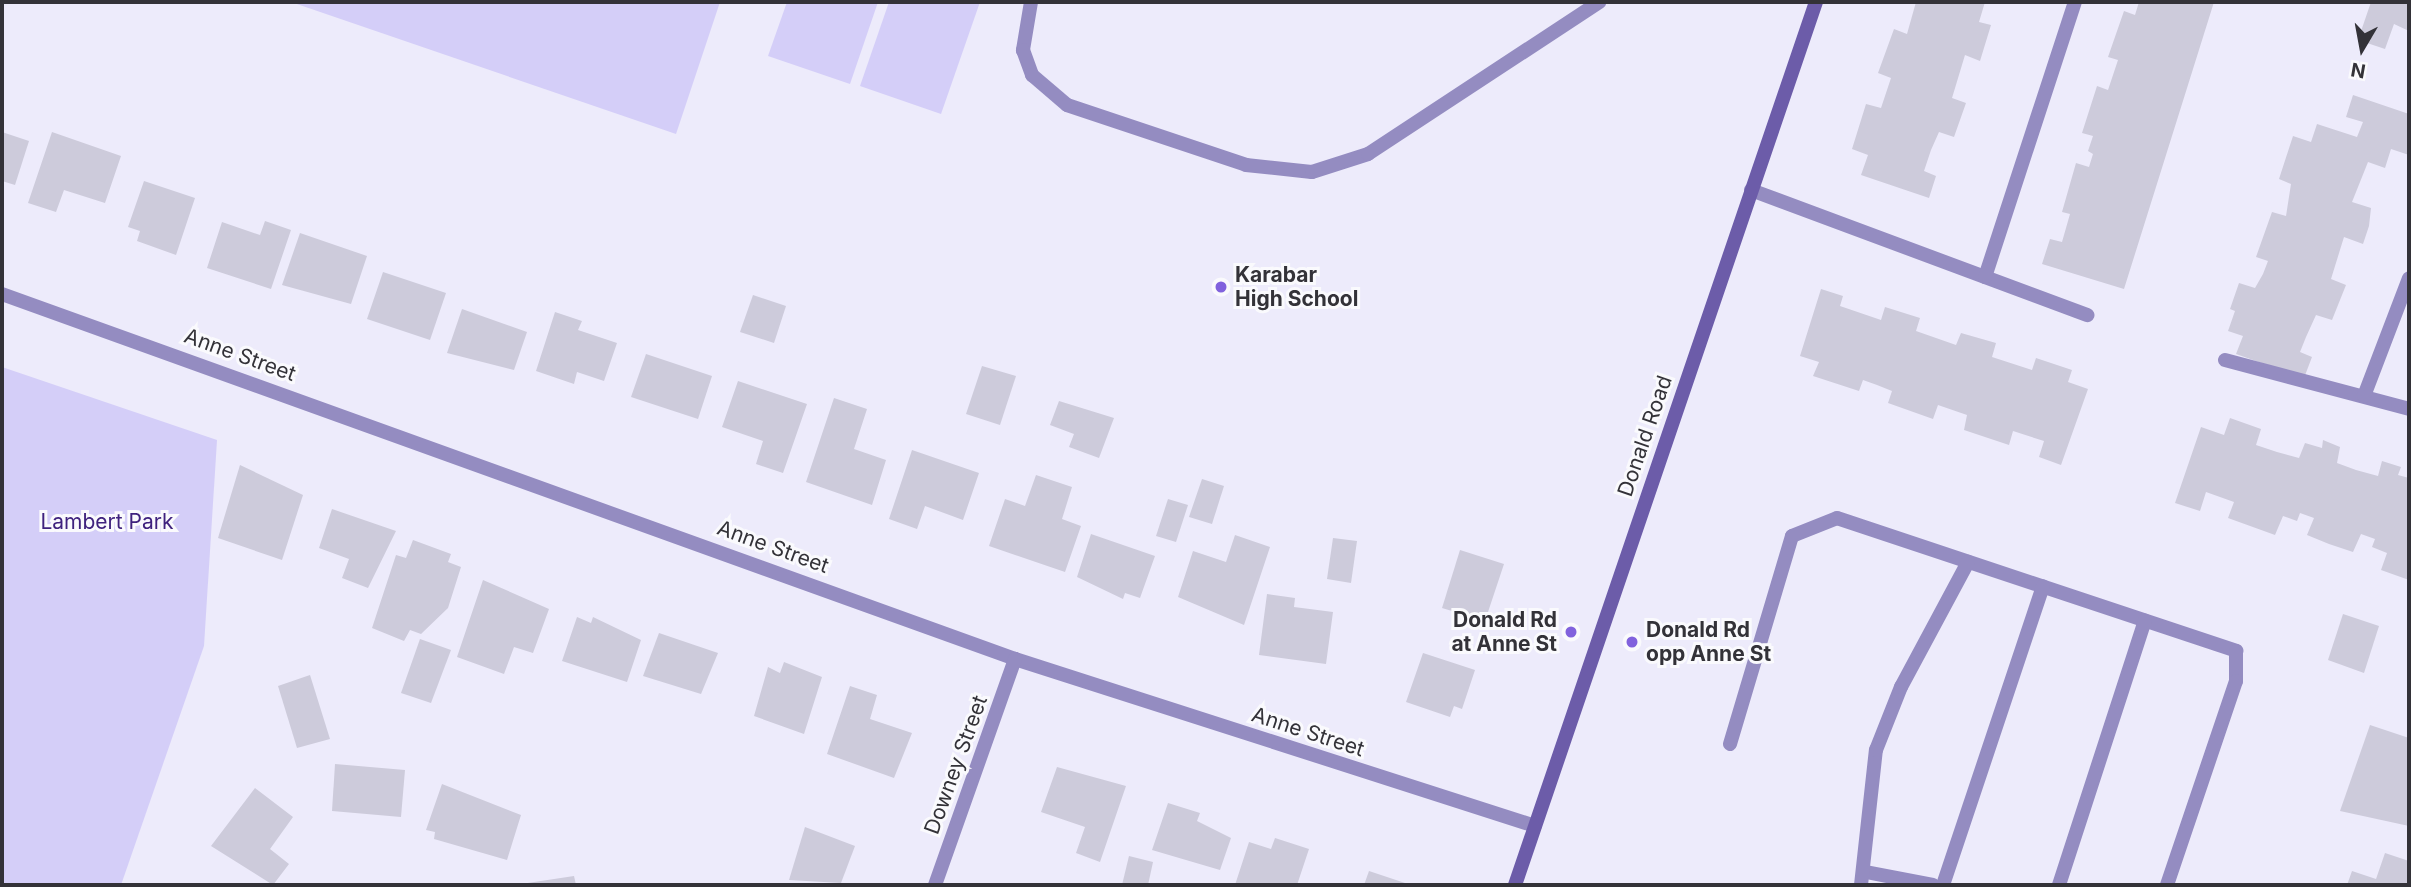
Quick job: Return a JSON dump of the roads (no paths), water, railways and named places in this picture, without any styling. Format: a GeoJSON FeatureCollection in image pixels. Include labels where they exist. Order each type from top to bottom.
{"type":"FeatureCollection","features":[{"type":"Feature","properties":{"kind":"street"},"geometry":{"type":"LineString","coordinates":[[1031,2],[1023,50],[1032,75],[1067,105],[1246,165],[1312,172],[1368,153],[1599,2]]}},
{"type":"Feature","properties":{"kind":"street","name":"Donald Road"},"geometry":{"type":"LineString","coordinates":[[1515,885],[1816,2]]}},
{"type":"Feature","properties":{"kind":"street"},"geometry":{"type":"LineString","coordinates":[[1985,277],[2076,2]]}},
{"type":"Feature","properties":{"kind":"street"},"geometry":{"type":"LineString","coordinates":[[1751,190],[2088,315]]}},
{"type":"Feature","properties":{"kind":"street"},"geometry":{"type":"LineString","coordinates":[[2364,396],[2409,278]]}},
{"type":"Feature","properties":{"kind":"street","name":"Anne Street"},"geometry":{"type":"LineString","coordinates":[[2,294],[1015,659],[1535,826]]}},
{"type":"Feature","properties":{"kind":"street"},"geometry":{"type":"LineString","coordinates":[[2225,360],[2409,409]]}},
{"type":"Feature","properties":{"kind":"street"},"geometry":{"type":"LineString","coordinates":[[1730,744],[1792,536],[1838,518],[2236,651],[2235,681],[2167,885]]}},
{"type":"Feature","properties":{"kind":"street"},"geometry":{"type":"LineString","coordinates":[[1933,885],[1863,879],[1876,750],[1901,687],[1968,562]]}},
{"type":"Feature","properties":{"kind":"street"},"geometry":{"type":"LineString","coordinates":[[1943,885],[2043,586]]}},
{"type":"Feature","properties":{"kind":"street"},"geometry":{"type":"LineString","coordinates":[[2059,885],[2145,621]]}},
{"type":"Feature","properties":{"kind":"street","name":"Downey Street"},"geometry":{"type":"LineString","coordinates":[[935,885],[1015,659]]}},
{"type":"Feature","properties":{"kind":"place","name":"Karabar High School"},"geometry":{"type":"Point","coordinates":[1221,287]}},
{"type":"Feature","properties":{"kind":"place","name":"Donald Rd at Anne St"},"geometry":{"type":"Point","coordinates":[1571,632]}},
{"type":"Feature","properties":{"kind":"place","name":"Donald Rd opp Anne St"},"geometry":{"type":"Point","coordinates":[1632,642]}},
{"type":"Feature","properties":{"kind":"park label","name":"Lambert Park"},"geometry":{"type":"Point","coordinates":[107,522]}}]}
